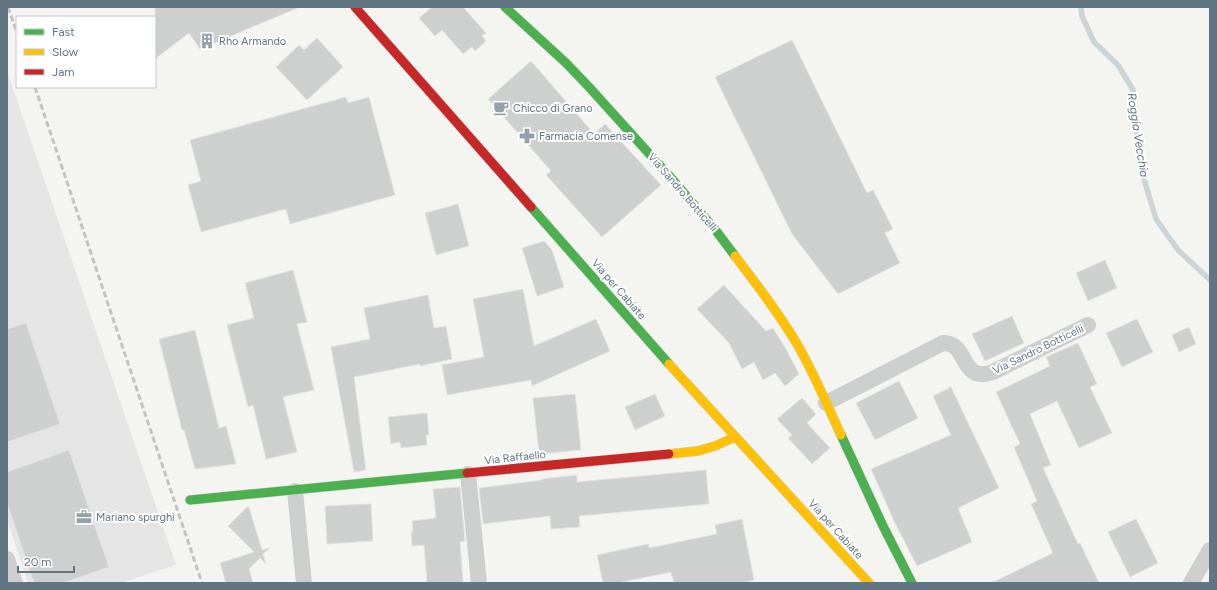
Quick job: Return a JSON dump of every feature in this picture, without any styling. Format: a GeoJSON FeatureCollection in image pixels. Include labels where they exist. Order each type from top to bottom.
{"type":"FeatureCollection","features":[{"type":"Feature","properties":{"kind":"street","name":"Via per Cabiate"},"geometry":{"type":"LineString","coordinates":[[355,7],[735,437],[869,583]]}},
{"type":"Feature","properties":{"kind":"street","name":"Via Sandro Botticelli"},"geometry":{"type":"LineString","coordinates":[[505,7],[589,87],[701,213],[785,323],[807,362],[883,526],[912,583]]}},
{"type":"Feature","properties":{"kind":"street","name":"Via Sandro Botticelli"},"geometry":{"type":"LineString","coordinates":[[826,403],[944,343],[952,344],[957,347],[968,368],[982,374],[992,372],[1088,325]]}},
{"type":"Feature","properties":{"kind":"street","name":"Via Raffaello"},"geometry":{"type":"LineString","coordinates":[[190,500],[698,451],[715,446],[735,437]]}},
{"type":"Feature","properties":{"kind":"street"},"geometry":{"type":"LineString","coordinates":[[468,474],[479,583]]}},
{"type":"Feature","properties":{"kind":"street"},"geometry":{"type":"LineString","coordinates":[[295,491],[304,583]]}},
{"type":"Feature","properties":{"kind":"street"},"geometry":{"type":"LineString","coordinates":[[1191,583],[1210,550]]}},
{"type":"Feature","properties":{"kind":"street"},"geometry":{"type":"LineString","coordinates":[[7,559],[16,583]]}},
{"type":"Feature","properties":{"kind":"shaded area"},"geometry":{"type":"Polygon","coordinates":[[[7,71],[176,565],[121,583],[28,583],[7,519],[7,71]]]}},
{"type":"Feature","properties":{"kind":"building","name":"Rho Armando"},"geometry":{"type":"Polygon","coordinates":[[[155,7],[300,7],[200,49],[189,33],[156,58],[155,7]]]}},
{"type":"Feature","properties":{"kind":"building"},"geometry":{"type":"Polygon","coordinates":[[[432,7],[463,7],[486,33],[482,36],[486,41],[475,51],[472,47],[463,54],[442,30],[435,36],[419,18],[432,7]]]}},
{"type":"Feature","properties":{"kind":"building"},"geometry":{"type":"Polygon","coordinates":[[[317,38],[343,67],[307,100],[276,67],[299,45],[304,50],[317,38]]]}},
{"type":"Feature","properties":{"kind":"building"},"geometry":{"type":"Polygon","coordinates":[[[792,40],[867,193],[873,190],[893,229],[885,233],[900,263],[838,294],[792,234],[715,77],[792,40]]]}},
{"type":"Feature","properties":{"kind":"building"},"geometry":{"type":"Polygon","coordinates":[[[531,61],[594,134],[605,124],[661,185],[602,237],[546,175],[551,171],[488,99],[531,61]]]}},
{"type":"Feature","properties":{"kind":"building"},"geometry":{"type":"Polygon","coordinates":[[[346,97],[348,103],[369,97],[395,195],[290,224],[286,209],[201,232],[188,185],[201,181],[190,140],[346,97]]]}},
{"type":"Feature","properties":{"kind":"building"},"geometry":{"type":"Polygon","coordinates":[[[458,204],[469,246],[436,255],[425,213],[458,204]]]}},
{"type":"Feature","properties":{"kind":"building"},"geometry":{"type":"Polygon","coordinates":[[[544,241],[552,250],[564,287],[537,296],[522,248],[544,241]]]}},
{"type":"Feature","properties":{"kind":"building"},"geometry":{"type":"Polygon","coordinates":[[[1105,260],[1117,288],[1088,301],[1076,273],[1105,260]]]}},
{"type":"Feature","properties":{"kind":"building"},"geometry":{"type":"Polygon","coordinates":[[[293,270],[307,322],[297,324],[314,390],[283,397],[297,452],[266,459],[253,405],[248,407],[227,325],[254,318],[245,283],[293,270]]]}},
{"type":"Feature","properties":{"kind":"building"},"geometry":{"type":"Polygon","coordinates":[[[724,285],[766,331],[773,328],[787,351],[799,374],[785,386],[775,373],[763,380],[754,362],[742,369],[729,343],[697,309],[724,285]]]}},
{"type":"Feature","properties":{"kind":"building"},"geometry":{"type":"Polygon","coordinates":[[[523,289],[534,346],[596,319],[610,351],[532,386],[531,380],[447,395],[442,365],[484,357],[473,299],[523,289]]]}},
{"type":"Feature","properties":{"kind":"building"},"geometry":{"type":"Polygon","coordinates":[[[428,295],[434,328],[446,326],[452,359],[354,377],[366,470],[354,472],[331,347],[370,339],[364,308],[428,295]]]}},
{"type":"Feature","properties":{"kind":"building"},"geometry":{"type":"Polygon","coordinates":[[[1012,316],[1024,343],[985,361],[972,334],[1012,316]]]}},
{"type":"Feature","properties":{"kind":"building"},"geometry":{"type":"Polygon","coordinates":[[[1137,319],[1153,352],[1122,367],[1106,333],[1137,319]]]}},
{"type":"Feature","properties":{"kind":"building"},"geometry":{"type":"Polygon","coordinates":[[[26,323],[60,424],[7,442],[7,329],[26,323]]]}},
{"type":"Feature","properties":{"kind":"building"},"geometry":{"type":"Polygon","coordinates":[[[1189,327],[1196,344],[1179,352],[1172,335],[1189,327]]]}},
{"type":"Feature","properties":{"kind":"building"},"geometry":{"type":"Polygon","coordinates":[[[195,330],[219,428],[226,426],[236,464],[195,469],[184,430],[182,430],[159,339],[195,330]]]}},
{"type":"Feature","properties":{"kind":"building"},"geometry":{"type":"Polygon","coordinates":[[[1078,343],[1097,384],[1090,387],[1112,433],[1079,448],[1057,401],[1030,414],[1051,465],[1043,468],[1078,544],[1080,543],[1099,583],[991,583],[1053,553],[1031,504],[1037,501],[1014,447],[1020,444],[996,392],[1050,366],[1046,357],[1078,343]]]}},
{"type":"Feature","properties":{"kind":"building"},"geometry":{"type":"Polygon","coordinates":[[[899,381],[918,418],[875,440],[856,403],[899,381]]]}},
{"type":"Feature","properties":{"kind":"building"},"geometry":{"type":"Polygon","coordinates":[[[951,387],[999,488],[958,508],[972,542],[917,566],[894,521],[871,469],[951,435],[933,396],[951,387]]]}},
{"type":"Feature","properties":{"kind":"building"},"geometry":{"type":"Polygon","coordinates":[[[575,394],[581,450],[539,454],[533,398],[575,394]]]}},
{"type":"Feature","properties":{"kind":"building"},"geometry":{"type":"Polygon","coordinates":[[[655,394],[665,416],[635,430],[625,407],[655,394]]]}},
{"type":"Feature","properties":{"kind":"building"},"geometry":{"type":"Polygon","coordinates":[[[802,398],[816,414],[807,423],[830,448],[812,464],[788,438],[792,435],[777,419],[802,398]]]}},
{"type":"Feature","properties":{"kind":"building"},"geometry":{"type":"Polygon","coordinates":[[[427,413],[429,435],[426,435],[427,445],[401,448],[400,442],[391,444],[388,417],[427,413]]]}},
{"type":"Feature","properties":{"kind":"building"},"geometry":{"type":"Polygon","coordinates":[[[69,450],[109,567],[63,583],[34,583],[7,503],[7,472],[69,450]]]}},
{"type":"Feature","properties":{"kind":"building"},"geometry":{"type":"Polygon","coordinates":[[[706,470],[709,504],[579,516],[580,527],[551,529],[550,516],[483,524],[479,488],[577,475],[577,482],[706,470]]]}},
{"type":"Feature","properties":{"kind":"building"},"geometry":{"type":"Polygon","coordinates":[[[460,487],[465,541],[460,542],[463,583],[427,583],[424,545],[412,546],[412,521],[436,518],[433,489],[460,487]]]}},
{"type":"Feature","properties":{"kind":"building"},"geometry":{"type":"Polygon","coordinates":[[[371,504],[373,541],[327,544],[325,506],[371,504]]]}},
{"type":"Feature","properties":{"kind":"building"},"geometry":{"type":"Polygon","coordinates":[[[247,507],[249,507],[262,550],[270,548],[263,554],[266,564],[260,558],[249,569],[253,583],[226,583],[220,563],[254,552],[228,526],[247,507]]]}},
{"type":"Feature","properties":{"kind":"building"},"geometry":{"type":"Polygon","coordinates":[[[742,519],[754,580],[742,583],[674,583],[671,572],[618,583],[603,583],[597,555],[648,544],[649,548],[717,534],[715,525],[742,519]]]}},
{"type":"Feature","properties":{"kind":"building"},"geometry":{"type":"Polygon","coordinates":[[[1136,519],[1158,563],[1130,577],[1108,532],[1136,519]]]}},
{"type":"Feature","properties":{"kind":"waterway","name":"Roggia Vecchia"},"geometry":{"type":"LineString","coordinates":[[1081,7],[1082,16],[1094,42],[1118,65],[1133,90],[1140,166],[1156,219],[1178,250],[1210,280]]}},
{"type":"Feature","properties":{"kind":"railway"},"geometry":{"type":"LineString","coordinates":[[8,7],[16,30]]}},
{"type":"Feature","properties":{"kind":"railway"},"geometry":{"type":"LineString","coordinates":[[35,88],[202,583]]}},
{"type":"Feature","properties":{"kind":"traffic: fast"},"geometry":{"type":"LineString","coordinates":[[505,7],[566,63],[589,87],[672,179],[717,232],[735,256]]}},
{"type":"Feature","properties":{"kind":"traffic: fast"},"geometry":{"type":"LineString","coordinates":[[531,207],[669,364]]}},
{"type":"Feature","properties":{"kind":"traffic: fast"},"geometry":{"type":"LineString","coordinates":[[841,435],[883,526],[912,583]]}},
{"type":"Feature","properties":{"kind":"traffic: fast"},"geometry":{"type":"LineString","coordinates":[[190,500],[467,473]]}},
{"type":"Feature","properties":{"kind":"traffic: slow"},"geometry":{"type":"LineString","coordinates":[[735,256],[760,288],[797,344],[815,378],[841,435]]}},
{"type":"Feature","properties":{"kind":"traffic: slow"},"geometry":{"type":"LineString","coordinates":[[669,364],[869,583]]}},
{"type":"Feature","properties":{"kind":"traffic: slow"},"geometry":{"type":"LineString","coordinates":[[669,454],[698,451],[715,446],[735,437]]}},
{"type":"Feature","properties":{"kind":"traffic: jam"},"geometry":{"type":"LineString","coordinates":[[355,7],[531,207]]}},
{"type":"Feature","properties":{"kind":"traffic: jam"},"geometry":{"type":"LineString","coordinates":[[467,473],[669,454]]}},
{"type":"Feature","properties":{"kind":"place","name":"Rho Armando"},"geometry":{"type":"Point","coordinates":[207,41]}},
{"type":"Feature","properties":{"kind":"place","name":"Chicco di Grano"},"geometry":{"type":"Point","coordinates":[501,108]}},
{"type":"Feature","properties":{"kind":"place","name":"Farmacia Comense"},"geometry":{"type":"Point","coordinates":[527,136]}},
{"type":"Feature","properties":{"kind":"place","name":"Mariano spurghi"},"geometry":{"type":"Point","coordinates":[84,517]}}]}
